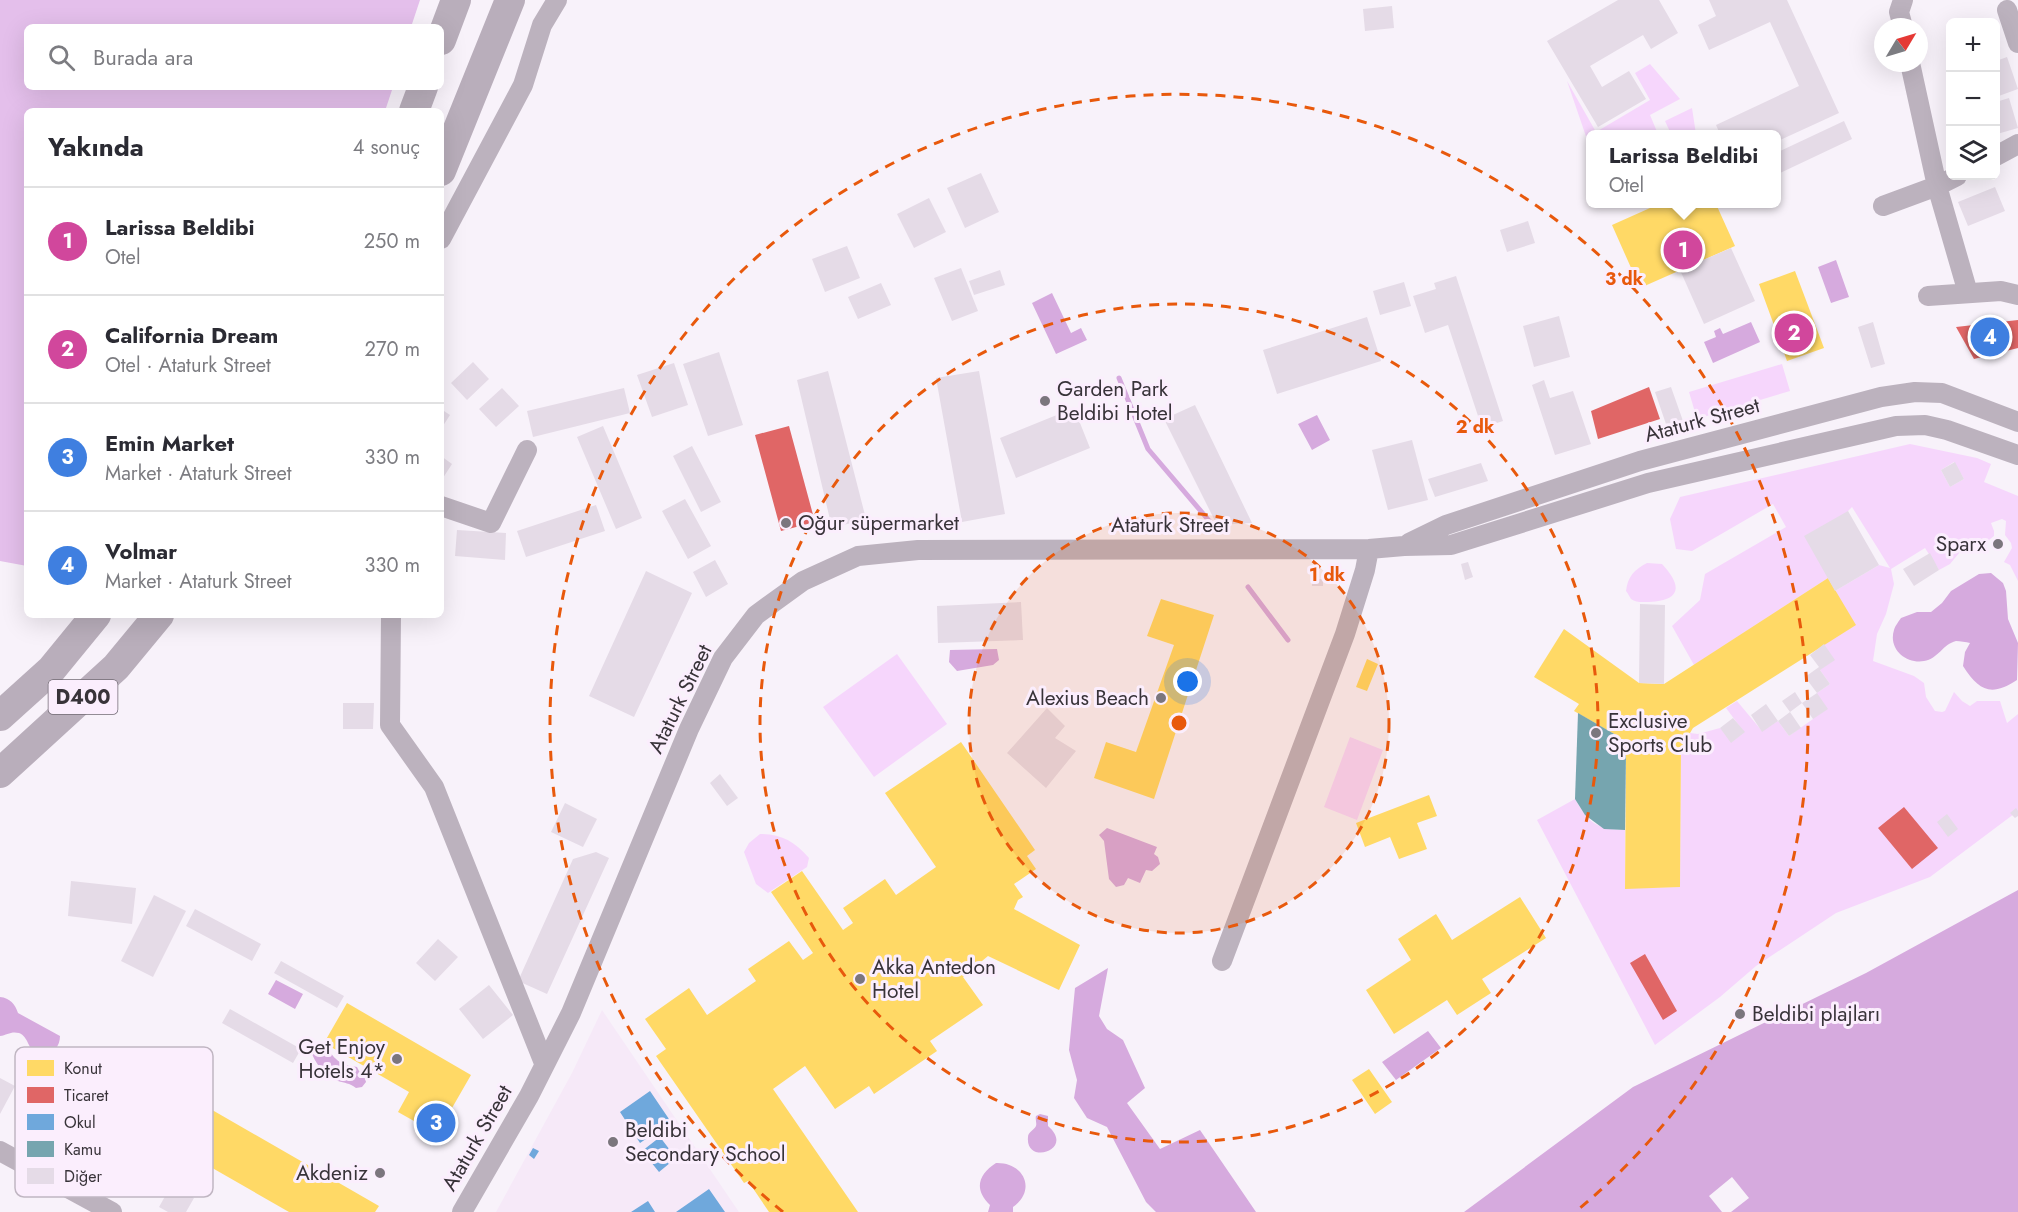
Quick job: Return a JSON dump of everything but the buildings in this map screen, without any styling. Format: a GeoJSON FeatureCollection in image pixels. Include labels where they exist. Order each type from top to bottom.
{"type":"FeatureCollection","features":[{"type":"Feature","properties":{"kind":"highway"},"geometry":{"type":"LineString","coordinates":[[444,32],[456,0]]}},
{"type":"Feature","properties":{"kind":"highway"},"geometry":{"type":"LineString","coordinates":[[444,164],[510,0]]}},
{"type":"Feature","properties":{"kind":"highway"},"geometry":{"type":"LineString","coordinates":[[415,108],[422,90]]}},
{"type":"Feature","properties":{"kind":"highway","name":"D400"},"geometry":{"type":"LineString","coordinates":[[0,716],[51,670],[94,618]]}},
{"type":"Feature","properties":{"kind":"highway","name":"D400"},"geometry":{"type":"LineString","coordinates":[[0,773],[116,667],[157,618]]}},
{"type":"Feature","properties":{"kind":"street"},"geometry":{"type":"LineString","coordinates":[[444,233],[523,85],[542,25],[557,0]]}},
{"type":"Feature","properties":{"kind":"street"},"geometry":{"type":"LineString","coordinates":[[1901,18],[1899,12],[1903,0]]}},
{"type":"Feature","properties":{"kind":"street"},"geometry":{"type":"LineString","coordinates":[[2007,10],[2018,43]]}},
{"type":"Feature","properties":{"kind":"street"},"geometry":{"type":"LineString","coordinates":[[1912,72],[1937,186],[1968,293]]}},
{"type":"Feature","properties":{"kind":"street"},"geometry":{"type":"LineString","coordinates":[[2000,153],[2018,144]]}},
{"type":"Feature","properties":{"kind":"street"},"geometry":{"type":"LineString","coordinates":[[1883,206],[1949,180]]}},
{"type":"Feature","properties":{"kind":"street"},"geometry":{"type":"LineString","coordinates":[[1928,296],[2001,291],[2018,295]]}},
{"type":"Feature","properties":{"kind":"street","name":"Ataturk Street"},"geometry":{"type":"LineString","coordinates":[[1404,546],[1446,525],[1640,461],[1881,397],[1916,392],[1942,393],[2018,422]]}},
{"type":"Feature","properties":{"kind":"street","name":"Ataturk Street"},"geometry":{"type":"LineString","coordinates":[[462,1212],[525,1104],[571,1013],[689,729],[723,658],[756,615],[803,581],[858,556],[918,550],[1369,549],[1451,545],[1648,483],[1896,426],[1925,425],[1947,430],[2018,455]]}},
{"type":"Feature","properties":{"kind":"street"},"geometry":{"type":"LineString","coordinates":[[444,507],[491,523],[527,450]]}},
{"type":"Feature","properties":{"kind":"street"},"geometry":{"type":"LineString","coordinates":[[1222,961],[1345,634],[1365,570],[1369,549]]}},
{"type":"Feature","properties":{"kind":"street"},"geometry":{"type":"LineString","coordinates":[[391,618],[390,725],[434,787],[544,1063]]}},
{"type":"Feature","properties":{"kind":"street"},"geometry":{"type":"LineString","coordinates":[[0,1151],[15,1159]]}},
{"type":"Feature","properties":{"kind":"street"},"geometry":{"type":"LineString","coordinates":[[84,1197],[112,1212]]}},
{"type":"Feature","properties":{"kind":"shaded area"},"geometry":{"type":"Polygon","coordinates":[[[0,0],[420,0],[412,24],[24,24],[24,90],[392,90],[386,108],[24,108],[24,565],[0,561],[0,0]]]}},
{"type":"Feature","properties":{"kind":"shaded area"},"geometry":{"type":"Polygon","coordinates":[[[1650,64],[1680,99],[1650,115],[1656,130],[1599,130],[1650,100],[1635,73],[1650,64]]]}},
{"type":"Feature","properties":{"kind":"shaded area"},"geometry":{"type":"Polygon","coordinates":[[[1567,81],[1595,130],[1586,130],[1586,136],[1567,81]]]}},
{"type":"Feature","properties":{"kind":"shaded area"},"geometry":{"type":"Polygon","coordinates":[[[1692,108],[1695,130],[1669,130],[1665,121],[1692,108]]]}},
{"type":"Feature","properties":{"kind":"shaded area"},"geometry":{"type":"Polygon","coordinates":[[[1836,260],[1849,297],[1831,303],[1818,267],[1836,260]]]}},
{"type":"Feature","properties":{"kind":"shaded area"},"geometry":{"type":"Polygon","coordinates":[[[1052,293],[1071,333],[1081,328],[1087,340],[1056,354],[1032,303],[1052,293]]]}},
{"type":"Feature","properties":{"kind":"shaded area"},"geometry":{"type":"Polygon","coordinates":[[[1751,322],[1760,342],[1713,363],[1704,342],[1716,337],[1714,331],[1720,328],[1723,334],[1751,322]]]}},
{"type":"Feature","properties":{"kind":"shaded area"},"geometry":{"type":"Polygon","coordinates":[[[1782,364],[1790,391],[1697,419],[1689,392],[1782,364]]]}},
{"type":"Feature","properties":{"kind":"shaded area"},"geometry":{"type":"Polygon","coordinates":[[[1317,415],[1330,440],[1312,450],[1298,424],[1317,415]]]}},
{"type":"Feature","properties":{"kind":"shaded area"},"geometry":{"type":"Polygon","coordinates":[[[1910,444],[1977,458],[1991,464],[1984,482],[2018,496],[2018,581],[2010,565],[2004,562],[2012,548],[2005,535],[2006,521],[2002,519],[1991,523],[1994,536],[1989,540],[1969,541],[1950,564],[1939,570],[1925,548],[1891,569],[1894,584],[1886,614],[1877,634],[1873,661],[1914,676],[1924,683],[1926,697],[1935,711],[1945,711],[1954,692],[1970,706],[1977,701],[2000,701],[2007,723],[2018,714],[2018,811],[1930,877],[1836,913],[1756,966],[1720,997],[1655,1045],[1537,820],[1575,799],[1595,824],[1625,830],[1625,888],[1680,887],[1681,748],[1690,733],[1698,734],[1720,728],[1732,742],[1744,732],[1726,708],[1737,701],[1762,731],[1778,721],[1789,736],[1813,719],[1817,693],[1830,684],[1820,670],[1835,591],[1879,565],[1890,568],[1852,507],[1848,511],[1828,578],[1694,665],[1672,626],[1700,600],[1705,574],[1786,527],[1773,504],[1692,551],[1676,549],[1670,519],[1680,497],[1910,444]],[[1954,462],[1941,470],[1950,487],[1964,479],[1954,462]]]}},
{"type":"Feature","properties":{"kind":"shaded area"},"geometry":{"type":"Polygon","coordinates":[[[1647,563],[1662,564],[1669,572],[1675,590],[1668,599],[1637,602],[1631,599],[1626,591],[1630,577],[1647,563]]]}},
{"type":"Feature","properties":{"kind":"shaded area"},"geometry":{"type":"Polygon","coordinates":[[[1991,573],[2003,583],[2006,591],[2008,619],[2018,643],[2017,680],[1993,690],[1980,686],[1963,666],[1965,652],[1970,643],[1956,641],[1947,645],[1929,660],[1924,661],[1911,660],[1900,654],[1893,637],[1901,618],[1917,612],[1931,612],[1951,591],[1979,574],[1991,573]]]}},
{"type":"Feature","properties":{"kind":"shaded area"},"geometry":{"type":"Polygon","coordinates":[[[997,649],[999,660],[993,665],[957,671],[949,662],[950,650],[997,649]]]}},
{"type":"Feature","properties":{"kind":"shaded area"},"geometry":{"type":"Polygon","coordinates":[[[897,654],[947,724],[874,777],[823,707],[897,654]]]}},
{"type":"Feature","properties":{"kind":"shaded area"},"geometry":{"type":"Polygon","coordinates":[[[1350,737],[1383,750],[1357,820],[1324,807],[1350,737]]]}},
{"type":"Feature","properties":{"kind":"shaded area"},"geometry":{"type":"Polygon","coordinates":[[[1107,828],[1157,847],[1154,854],[1158,857],[1160,864],[1152,871],[1146,870],[1140,883],[1128,878],[1124,885],[1116,887],[1109,879],[1104,841],[1099,835],[1107,828]]]}},
{"type":"Feature","properties":{"kind":"shaded area"},"geometry":{"type":"Polygon","coordinates":[[[760,834],[788,840],[809,858],[807,867],[768,893],[756,884],[744,852],[749,843],[760,834]]]}},
{"type":"Feature","properties":{"kind":"shaded area"},"geometry":{"type":"Polygon","coordinates":[[[2018,890],[2018,1212],[1464,1212],[1633,1087],[1866,973],[2018,890]]]}},
{"type":"Feature","properties":{"kind":"shaded area"},"geometry":{"type":"Polygon","coordinates":[[[1108,968],[1099,1016],[1107,1029],[1123,1040],[1145,1088],[1127,1103],[1160,1149],[1200,1130],[1256,1212],[1156,1212],[1146,1202],[1107,1127],[1087,1118],[1074,1098],[1077,1080],[1069,1050],[1075,988],[1108,968]]]}},
{"type":"Feature","properties":{"kind":"shaded area"},"geometry":{"type":"Polygon","coordinates":[[[276,980],[303,994],[295,1009],[268,994],[276,980]]]}},
{"type":"Feature","properties":{"kind":"shaded area"},"geometry":{"type":"Polygon","coordinates":[[[0,997],[12,1002],[18,1013],[60,1036],[56,1047],[31,1047],[25,1037],[19,1033],[0,1036],[0,997]]]}},
{"type":"Feature","properties":{"kind":"shaded area","name":"Beldibi Secondary School"},"geometry":{"type":"Polygon","coordinates":[[[602,1010],[739,1212],[496,1212],[572,1073],[602,1010]]]}},
{"type":"Feature","properties":{"kind":"shaded area"},"geometry":{"type":"Polygon","coordinates":[[[1428,1031],[1441,1048],[1396,1080],[1382,1062],[1428,1031]]]}},
{"type":"Feature","properties":{"kind":"shaded area"},"geometry":{"type":"Polygon","coordinates":[[[318,1042],[342,1063],[357,1067],[364,1073],[366,1082],[362,1087],[356,1088],[338,1081],[324,1072],[317,1064],[310,1049],[314,1043],[318,1042]]]}},
{"type":"Feature","properties":{"kind":"shaded area"},"geometry":{"type":"Polygon","coordinates":[[[1040,1114],[1048,1116],[1048,1126],[1055,1135],[1056,1142],[1053,1148],[1040,1153],[1029,1146],[1028,1137],[1036,1126],[1036,1116],[1040,1114]]]}},
{"type":"Feature","properties":{"kind":"shaded area"},"geometry":{"type":"Polygon","coordinates":[[[996,1163],[1014,1167],[1024,1178],[1026,1185],[1024,1193],[1013,1207],[1013,1212],[988,1212],[990,1205],[981,1193],[982,1177],[996,1163]]]}},
{"type":"Feature","properties":{"kind":"pier"},"geometry":{"type":"Polygon","coordinates":[[[1732,1177],[1749,1198],[1731,1212],[1722,1212],[1709,1196],[1732,1177]]]}},
{"type":"Feature","properties":{"kind":"waterway"},"geometry":{"type":"LineString","coordinates":[[1119,378],[1148,449],[1211,523]]}},
{"type":"Feature","properties":{"kind":"waterway"},"geometry":{"type":"LineString","coordinates":[[1248,587],[1288,640]]}},
{"type":"Feature","properties":{"kind":"place","name":"Larissa Beldibi"},"geometry":{"type":"Point","coordinates":[1683,250]}},
{"type":"Feature","properties":{"kind":"place","name":"California Dream"},"geometry":{"type":"Point","coordinates":[1794,333]}},
{"type":"Feature","properties":{"kind":"place","name":"Volmar"},"geometry":{"type":"Point","coordinates":[1990,337]}},
{"type":"Feature","properties":{"kind":"place","name":"Garden Park Beldibi Hotel"},"geometry":{"type":"Point","coordinates":[1045,401]}},
{"type":"Feature","properties":{"kind":"place","name":"Oğur süpermarket"},"geometry":{"type":"Point","coordinates":[786,523]}},
{"type":"Feature","properties":{"kind":"place","name":"Sparx"},"geometry":{"type":"Point","coordinates":[1998,544]}},
{"type":"Feature","properties":{"kind":"place","name":"Alexius Beach"},"geometry":{"type":"Point","coordinates":[1161,698]}},
{"type":"Feature","properties":{"kind":"place","name":"Exclusive Sports Club"},"geometry":{"type":"Point","coordinates":[1596,733]}},
{"type":"Feature","properties":{"kind":"place","name":"Akka Antedon Hotel"},"geometry":{"type":"Point","coordinates":[860,979]}},
{"type":"Feature","properties":{"kind":"place","name":"Beldibi plajları"},"geometry":{"type":"Point","coordinates":[1740,1014]}},
{"type":"Feature","properties":{"kind":"place","name":"Get Enjoy Hotels 4*"},"geometry":{"type":"Point","coordinates":[397,1059]}},
{"type":"Feature","properties":{"kind":"place","name":"Emin Market"},"geometry":{"type":"Point","coordinates":[436,1123]}},
{"type":"Feature","properties":{"kind":"place","name":"Beldibi Secondary School"},"geometry":{"type":"Point","coordinates":[613,1142]}},
{"type":"Feature","properties":{"kind":"place","name":"Akdeniz"},"geometry":{"type":"Point","coordinates":[380,1173]}}]}
